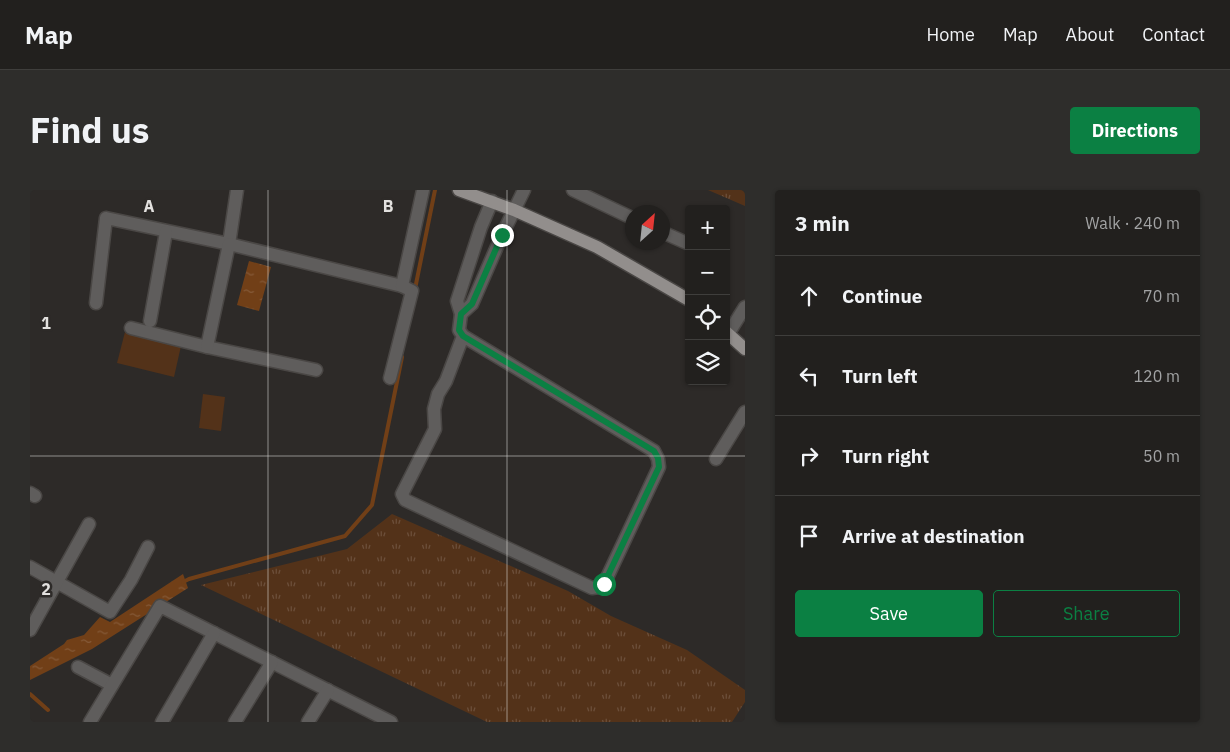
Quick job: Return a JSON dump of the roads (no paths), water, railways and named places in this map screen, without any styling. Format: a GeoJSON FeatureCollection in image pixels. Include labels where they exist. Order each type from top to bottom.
{"type":"FeatureCollection","features":[{"type":"Feature","properties":{"kind":"main road"},"geometry":{"type":"LineString","coordinates":[[459,190],[514,210],[597,247],[685,298]]}},
{"type":"Feature","properties":{"kind":"main road"},"geometry":{"type":"LineString","coordinates":[[730,336],[745,349]]}},
{"type":"Feature","properties":{"kind":"street"},"geometry":{"type":"LineString","coordinates":[[207,347],[229,244],[237,190]]}},
{"type":"Feature","properties":{"kind":"street"},"geometry":{"type":"LineString","coordinates":[[402,286],[423,190]]}},
{"type":"Feature","properties":{"kind":"street"},"geometry":{"type":"LineString","coordinates":[[461,314],[472,304],[524,190]]}},
{"type":"Feature","properties":{"kind":"street"},"geometry":{"type":"LineString","coordinates":[[573,190],[625,215]]}},
{"type":"Feature","properties":{"kind":"street"},"geometry":{"type":"LineString","coordinates":[[463,336],[446,381],[438,394],[434,409],[435,429],[402,494],[405,500],[592,588],[599,587],[604,584],[659,467],[658,458],[654,451],[463,336],[459,330],[461,314],[457,301],[481,227],[492,201]]}},
{"type":"Feature","properties":{"kind":"street"},"geometry":{"type":"LineString","coordinates":[[96,303],[106,218],[229,244],[402,286],[412,291],[390,378]]}},
{"type":"Feature","properties":{"kind":"street"},"geometry":{"type":"LineString","coordinates":[[150,321],[166,232]]}},
{"type":"Feature","properties":{"kind":"street"},"geometry":{"type":"LineString","coordinates":[[670,236],[685,242]]}},
{"type":"Feature","properties":{"kind":"street"},"geometry":{"type":"LineString","coordinates":[[730,329],[745,307]]}},
{"type":"Feature","properties":{"kind":"street"},"geometry":{"type":"LineString","coordinates":[[131,328],[207,347],[316,370]]}},
{"type":"Feature","properties":{"kind":"street"},"geometry":{"type":"LineString","coordinates":[[716,459],[745,412]]}},
{"type":"Feature","properties":{"kind":"street"},"geometry":{"type":"LineString","coordinates":[[30,630],[58,583],[89,524]]}},
{"type":"Feature","properties":{"kind":"street"},"geometry":{"type":"LineString","coordinates":[[30,567],[110,612],[131,580],[148,547]]}},
{"type":"Feature","properties":{"kind":"street"},"geometry":{"type":"LineString","coordinates":[[90,722],[160,606],[384,720]]}},
{"type":"Feature","properties":{"kind":"street"},"geometry":{"type":"LineString","coordinates":[[162,722],[214,633]]}},
{"type":"Feature","properties":{"kind":"street"},"geometry":{"type":"LineString","coordinates":[[235,722],[272,662]]}},
{"type":"Feature","properties":{"kind":"street"},"geometry":{"type":"LineString","coordinates":[[78,667],[112,685]]}},
{"type":"Feature","properties":{"kind":"street"},"geometry":{"type":"LineString","coordinates":[[308,722],[328,690]]}},
{"type":"Feature","properties":{"kind":"water"},"geometry":{"type":"Polygon","coordinates":[[[249,261],[271,267],[259,311],[237,305],[249,261]]]}},
{"type":"Feature","properties":{"kind":"water"},"geometry":{"type":"Polygon","coordinates":[[[183,574],[188,588],[92,649],[30,680],[30,666],[64,644],[67,640],[84,635],[100,617],[110,622],[183,574]]]}},
{"type":"Feature","properties":{"kind":"waterway"},"geometry":{"type":"LineString","coordinates":[[415,289],[435,190]]}},
{"type":"Feature","properties":{"kind":"waterway"},"geometry":{"type":"LineString","coordinates":[[183,582],[345,536],[372,505],[402,357]]}},
{"type":"Feature","properties":{"kind":"waterway"},"geometry":{"type":"LineString","coordinates":[[30,694],[48,710]]}}]}
